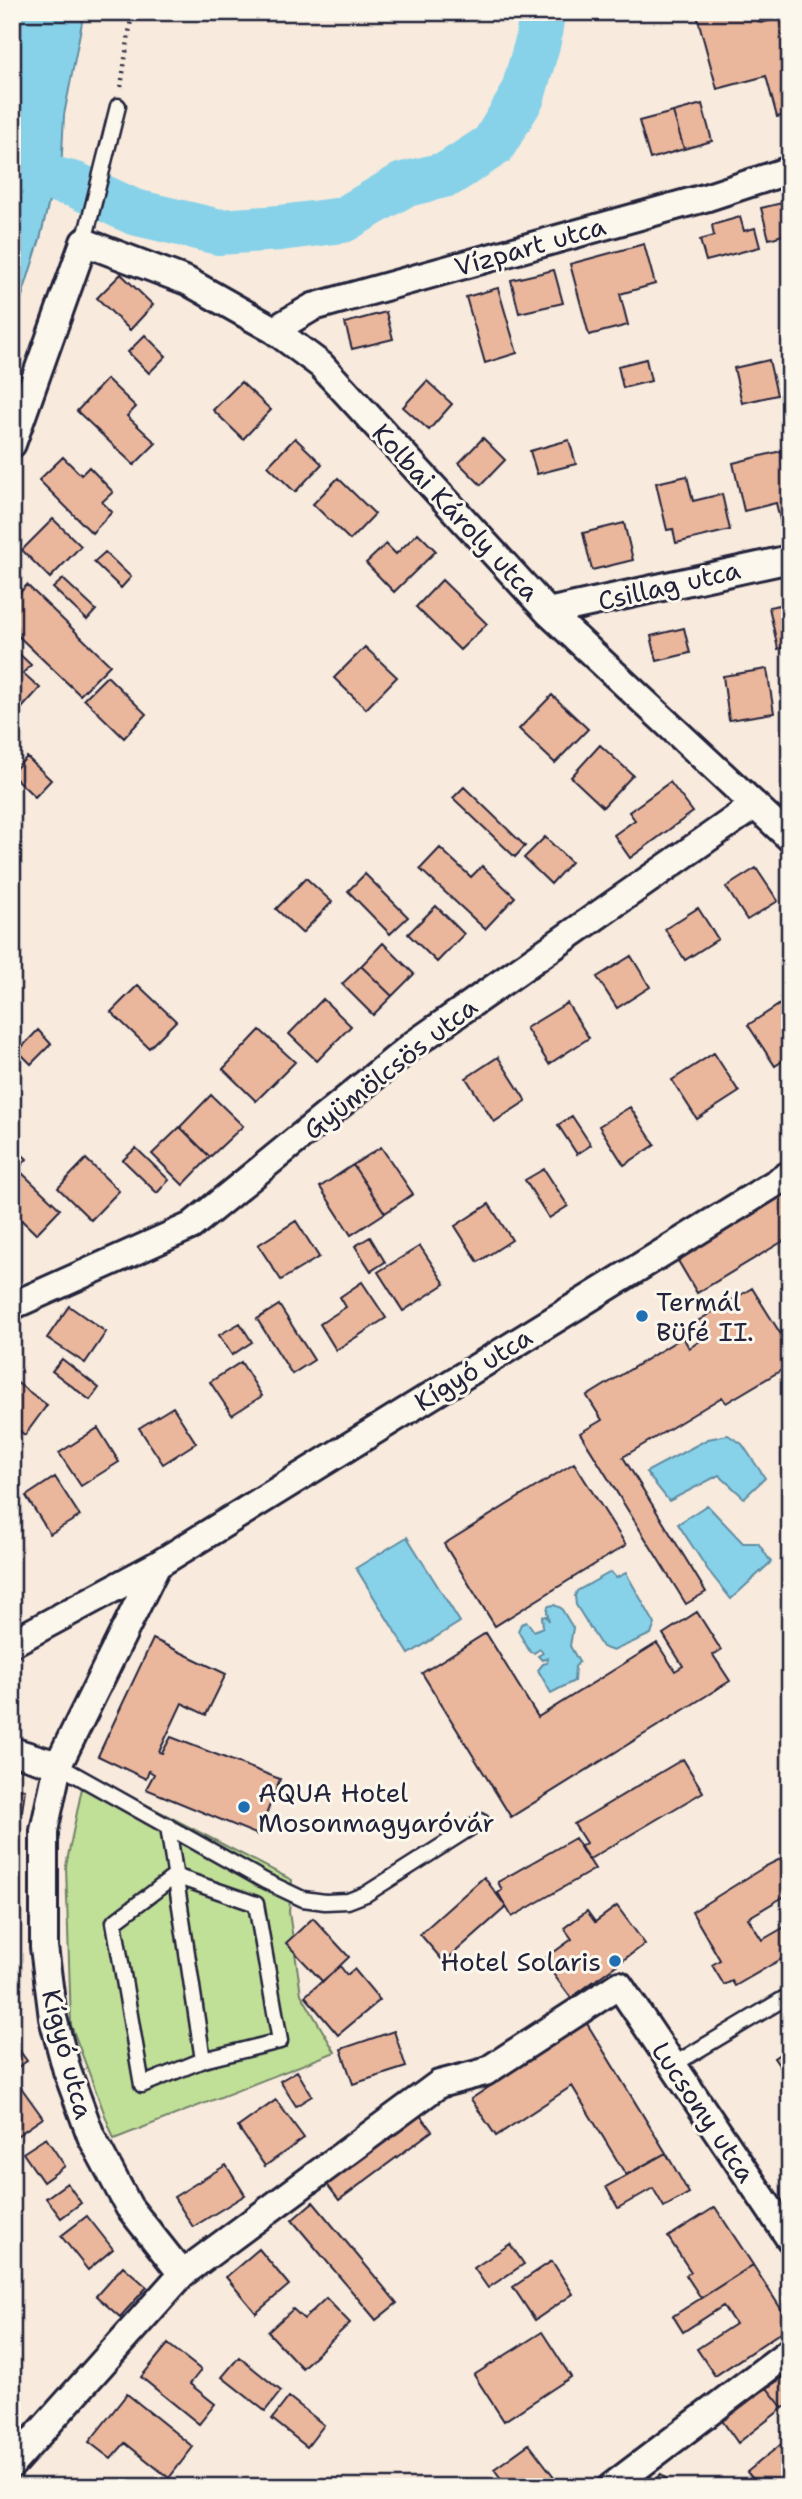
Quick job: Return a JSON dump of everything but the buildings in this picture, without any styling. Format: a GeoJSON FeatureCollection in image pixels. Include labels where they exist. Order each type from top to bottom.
{"type":"FeatureCollection","features":[{"type":"Feature","properties":{"kind":"street","name":"Vízpart utca"},"geometry":{"type":"LineString","coordinates":[[274,330],[313,307],[708,197],[790,170]]}},
{"type":"Feature","properties":{"kind":"street","name":"Kolbai Károly utca"},"geometry":{"type":"LineString","coordinates":[[88,230],[274,330],[320,365],[548,612],[790,838]]}},
{"type":"Feature","properties":{"kind":"street"},"geometry":{"type":"LineString","coordinates":[[12,444],[88,230]]}},
{"type":"Feature","properties":{"kind":"street","name":"Csillag utca"},"geometry":{"type":"LineString","coordinates":[[548,612],[790,559]]}},
{"type":"Feature","properties":{"kind":"street","name":"Gyümölcsös utca"},"geometry":{"type":"LineString","coordinates":[[12,1306],[191,1226],[414,1044],[755,805]]}},
{"type":"Feature","properties":{"kind":"street","name":"Kígyó utca"},"geometry":{"type":"LineString","coordinates":[[12,1643],[157,1565],[790,1174]]}},
{"type":"Feature","properties":{"kind":"street","name":"Kígyó utca"},"geometry":{"type":"LineString","coordinates":[[157,1565],[58,1765],[44,1831],[44,1947],[53,2018],[67,2071],[91,2137],[129,2207],[182,2274]]}},
{"type":"Feature","properties":{"kind":"street"},"geometry":{"type":"LineString","coordinates":[[12,1751],[58,1765]]}},
{"type":"Feature","properties":{"kind":"street","name":"Lucsony utca"},"geometry":{"type":"LineString","coordinates":[[182,2274],[439,2084],[485,2072],[619,1985],[790,2239]]}},
{"type":"Feature","properties":{"kind":"street"},"geometry":{"type":"LineString","coordinates":[[14,2460],[182,2274]]}},
{"type":"Feature","properties":{"kind":"street"},"geometry":{"type":"LineString","coordinates":[[611,2487],[790,2351]]}},
{"type":"Feature","properties":{"kind":"lane"},"geometry":{"type":"LineString","coordinates":[[88,230],[118,106]]}},
{"type":"Feature","properties":{"kind":"lane"},"geometry":{"type":"LineString","coordinates":[[58,1765],[265,1881],[303,1899],[325,1902],[348,1902],[366,1894],[481,1821]]}},
{"type":"Feature","properties":{"kind":"lane"},"geometry":{"type":"LineString","coordinates":[[168,1826],[204,2060]]}},
{"type":"Feature","properties":{"kind":"lane"},"geometry":{"type":"LineString","coordinates":[[175,1877],[256,1904],[280,2041],[204,2060],[142,2085],[114,1922],[175,1877]]}},
{"type":"Feature","properties":{"kind":"lane"},"geometry":{"type":"LineString","coordinates":[[673,2065],[790,1995]]}},
{"type":"Feature","properties":{"kind":"path"},"geometry":{"type":"LineString","coordinates":[[118,106],[132,12]]}},
{"type":"Feature","properties":{"kind":"green space"},"geometry":{"type":"Polygon","coordinates":[[[85,1773],[292,1880],[289,1912],[301,1994],[335,2052],[114,2139],[71,2025],[66,1866],[85,1773]]]}},
{"type":"Feature","properties":{"kind":"water"},"geometry":{"type":"Polygon","coordinates":[[[12,12],[84,12],[64,115],[61,172],[86,182],[85,202],[51,193],[40,239],[12,328],[12,12]]]}},
{"type":"Feature","properties":{"kind":"water"},"geometry":{"type":"Polygon","coordinates":[[[728,1435],[742,1444],[765,1478],[744,1498],[719,1475],[669,1501],[646,1472],[708,1439],[728,1435]]]}},
{"type":"Feature","properties":{"kind":"water"},"geometry":{"type":"Polygon","coordinates":[[[707,1505],[743,1543],[758,1543],[771,1562],[731,1599],[678,1524],[707,1505]]]}},
{"type":"Feature","properties":{"kind":"water"},"geometry":{"type":"Polygon","coordinates":[[[407,1537],[460,1622],[409,1654],[356,1568],[407,1537]]]}},
{"type":"Feature","properties":{"kind":"water"},"geometry":{"type":"Polygon","coordinates":[[[611,1572],[616,1578],[626,1573],[655,1624],[651,1634],[613,1651],[602,1647],[576,1605],[575,1596],[577,1591],[611,1572]]]}},
{"type":"Feature","properties":{"kind":"water"},"geometry":{"type":"Polygon","coordinates":[[[548,1606],[561,1608],[573,1628],[570,1646],[579,1662],[575,1667],[574,1681],[551,1693],[538,1670],[547,1663],[548,1658],[542,1660],[538,1656],[543,1653],[540,1649],[534,1653],[530,1652],[518,1631],[521,1624],[527,1622],[534,1631],[543,1627],[542,1617],[546,1616],[549,1621],[548,1606]]]}},
{"type":"Feature","properties":{"kind":"waterway"},"geometry":{"type":"LineString","coordinates":[[12,169],[76,185],[134,212],[219,232],[343,220],[403,185],[448,174],[493,145],[522,97],[538,41],[542,12]]}},
{"type":"Feature","properties":{"kind":"place","name":"Termál Büfé II."},"geometry":{"type":"Point","coordinates":[642,1316]}},
{"type":"Feature","properties":{"kind":"place","name":"AQUA Hotel Mosonmagyaróvár"},"geometry":{"type":"Point","coordinates":[244,1807]}},
{"type":"Feature","properties":{"kind":"place","name":"Hotel Solaris"},"geometry":{"type":"Point","coordinates":[615,1961]}}]}
